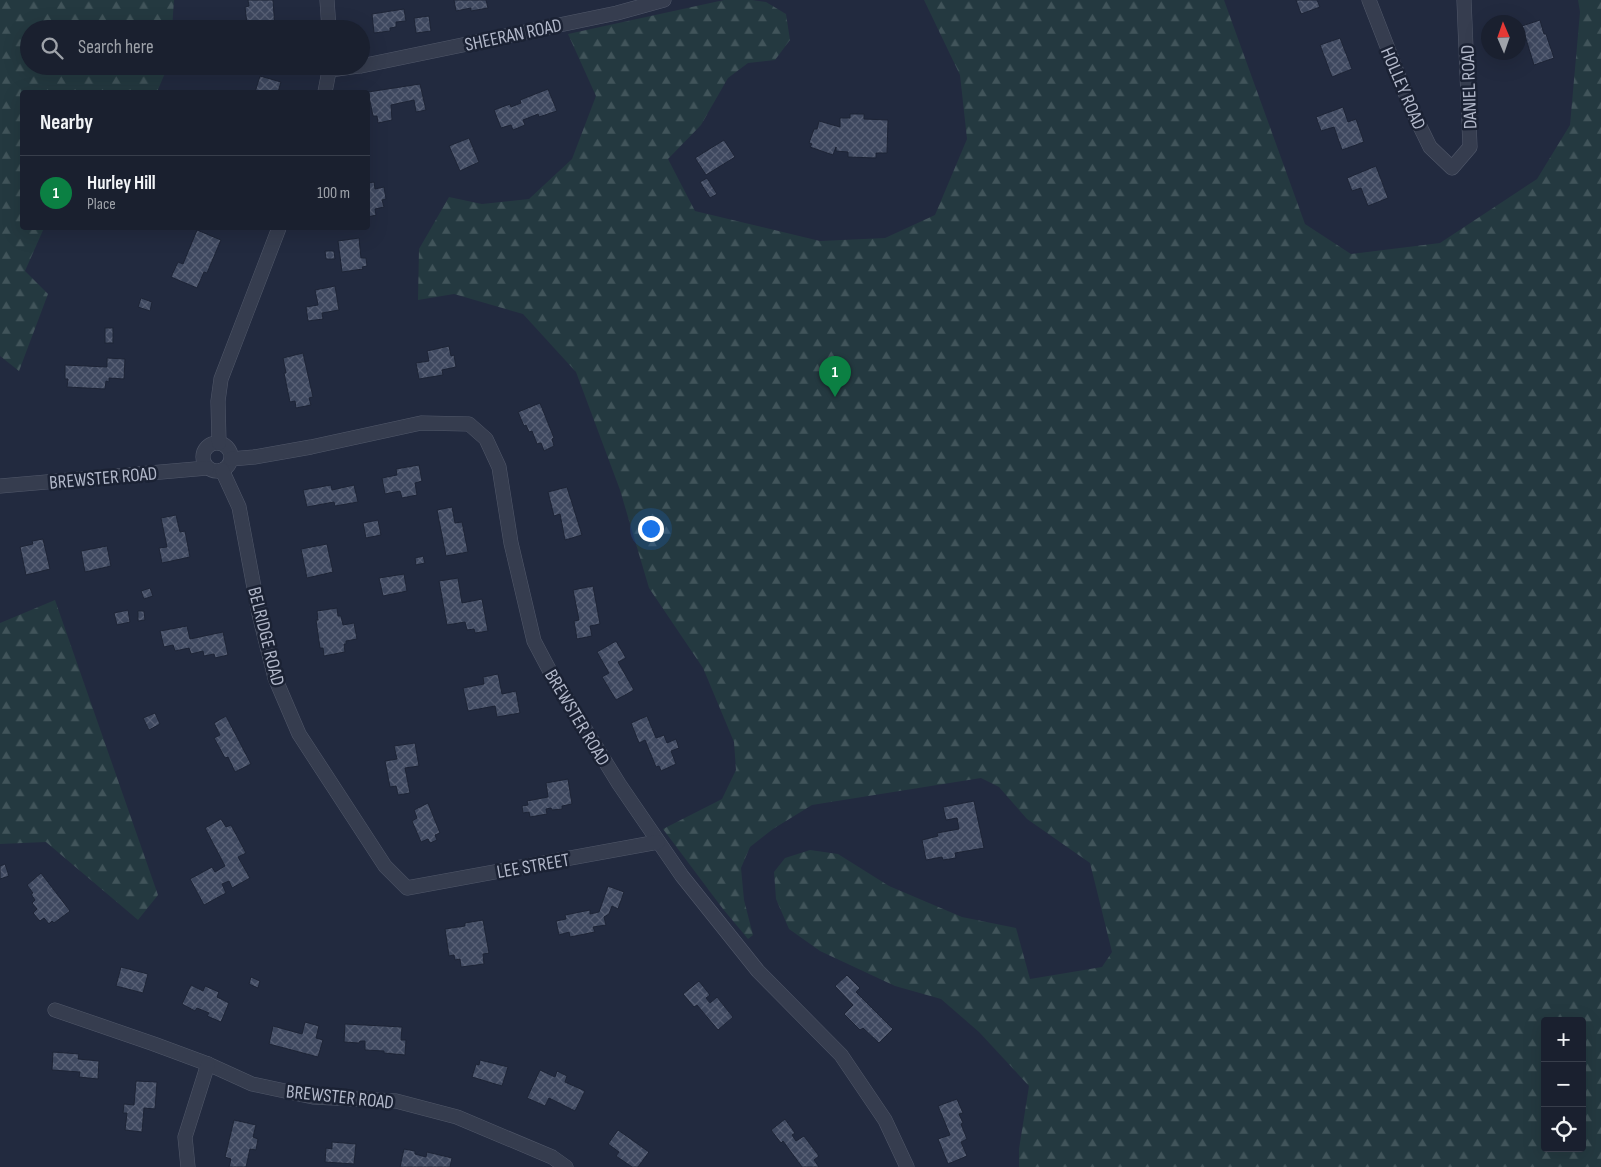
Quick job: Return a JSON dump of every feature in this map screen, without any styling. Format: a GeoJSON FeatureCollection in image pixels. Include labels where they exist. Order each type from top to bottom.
{"type":"FeatureCollection","features":[{"type":"Feature","properties":{"kind":"street"},"geometry":{"type":"LineString","coordinates":[[326,0],[328,20]]}},
{"type":"Feature","properties":{"kind":"street","name":"SHEERAN ROAD"},"geometry":{"type":"LineString","coordinates":[[370,64],[617,13],[664,0]]}},
{"type":"Feature","properties":{"kind":"street","name":"HOLLEY ROAD"},"geometry":{"type":"LineString","coordinates":[[1368,0],[1418,124],[1430,146],[1452,168]]}},
{"type":"Feature","properties":{"kind":"street","name":"DANIEL ROAD"},"geometry":{"type":"LineString","coordinates":[[1452,168],[1470,147],[1464,0]]}},
{"type":"Feature","properties":{"kind":"street"},"geometry":{"type":"LineString","coordinates":[[325,90],[329,75]]}},
{"type":"Feature","properties":{"kind":"street"},"geometry":{"type":"LineString","coordinates":[[219,442],[218,401],[222,379],[278,230]]}},
{"type":"Feature","properties":{"kind":"street","name":"BREWSTER ROAD"},"geometry":{"type":"LineString","coordinates":[[231,459],[301,449],[421,424],[469,424],[486,439],[499,467],[511,543],[534,641],[563,694],[619,784],[682,876],[758,971],[841,1055],[885,1120],[907,1167]]}},
{"type":"Feature","properties":{"kind":"street"},"geometry":{"type":"LineString","coordinates":[[219,442],[227,446],[231,459],[227,467],[214,471],[206,468],[202,461],[203,452],[207,446],[219,442]]}},
{"type":"Feature","properties":{"kind":"street","name":"BREWSTER ROAD"},"geometry":{"type":"LineString","coordinates":[[0,486],[206,468]]}},
{"type":"Feature","properties":{"kind":"street","name":"BELRIDGE ROAD"},"geometry":{"type":"LineString","coordinates":[[222,470],[239,507],[259,614],[275,678],[299,734],[385,866],[407,888]]}},
{"type":"Feature","properties":{"kind":"street","name":"LEE STREET"},"geometry":{"type":"LineString","coordinates":[[407,888],[658,842]]}},
{"type":"Feature","properties":{"kind":"street","name":"BREWSTER ROAD"},"geometry":{"type":"LineString","coordinates":[[55,1010],[208,1064],[252,1084],[313,1097],[396,1101],[457,1117],[552,1157],[566,1167]]}},
{"type":"Feature","properties":{"kind":"street"},"geometry":{"type":"LineString","coordinates":[[188,1167],[185,1137],[208,1064]]}},
{"type":"Feature","properties":{"kind":"green space"},"geometry":{"type":"Polygon","coordinates":[[[0,0],[174,0],[173,20],[20,20],[20,75],[164,75],[158,90],[20,90],[20,230],[43,230],[25,271],[48,294],[19,371],[0,356],[0,0]]]}},
{"type":"Feature","properties":{"kind":"green space"},"geometry":{"type":"Polygon","coordinates":[[[724,0],[766,2],[786,14],[790,40],[775,60],[748,63],[728,78],[701,125],[668,159],[695,211],[820,241],[885,238],[935,215],[967,139],[960,75],[924,0],[1224,0],[1305,224],[1351,254],[1440,243],[1537,179],[1570,125],[1580,12],[1578,0],[1601,0],[1601,1167],[1019,1167],[1019,1149],[1029,1086],[979,1032],[941,999],[895,986],[820,951],[789,929],[776,899],[774,872],[785,858],[810,850],[838,854],[889,886],[962,917],[1016,928],[1030,979],[1102,967],[1112,952],[1090,863],[1027,819],[999,787],[981,778],[812,805],[773,829],[750,847],[741,868],[744,900],[753,935],[748,939],[663,829],[722,799],[736,770],[734,742],[703,668],[649,588],[620,490],[576,372],[523,314],[454,294],[418,300],[419,249],[449,197],[482,204],[529,199],[572,159],[596,96],[568,34],[724,0]]]}},
{"type":"Feature","properties":{"kind":"green space"},"geometry":{"type":"Polygon","coordinates":[[[55,600],[158,895],[138,920],[46,842],[0,844],[0,623],[55,600]]]}},
{"type":"Feature","properties":{"kind":"building"},"geometry":{"type":"Polygon","coordinates":[[[248,0],[273,0],[274,20],[247,20],[245,7],[249,6],[248,0]]]}},
{"type":"Feature","properties":{"kind":"building"},"geometry":{"type":"Polygon","coordinates":[[[454,0],[486,0],[488,8],[471,11],[471,8],[456,11],[454,0]]]}},
{"type":"Feature","properties":{"kind":"building"},"geometry":{"type":"Polygon","coordinates":[[[1296,0],[1317,0],[1320,7],[1301,14],[1296,0]]]}},
{"type":"Feature","properties":{"kind":"building"},"geometry":{"type":"Polygon","coordinates":[[[404,9],[406,21],[396,22],[396,27],[390,28],[390,31],[374,33],[372,14],[404,9]]]}},
{"type":"Feature","properties":{"kind":"building"},"geometry":{"type":"Polygon","coordinates":[[[429,16],[431,31],[416,33],[414,18],[429,16]]]}},
{"type":"Feature","properties":{"kind":"building"},"geometry":{"type":"Polygon","coordinates":[[[1540,20],[1554,58],[1534,65],[1526,39],[1526,25],[1540,20]]]}},
{"type":"Feature","properties":{"kind":"building"},"geometry":{"type":"Polygon","coordinates":[[[1340,38],[1352,69],[1332,77],[1320,45],[1340,38]]]}},
{"type":"Feature","properties":{"kind":"building"},"geometry":{"type":"Polygon","coordinates":[[[260,76],[281,82],[279,90],[256,90],[260,76]]]}},
{"type":"Feature","properties":{"kind":"building"},"geometry":{"type":"Polygon","coordinates":[[[420,84],[426,110],[416,112],[414,100],[391,105],[392,120],[378,123],[377,116],[373,116],[370,92],[420,84]]]}},
{"type":"Feature","properties":{"kind":"building"},"geometry":{"type":"Polygon","coordinates":[[[548,89],[557,111],[539,117],[538,114],[523,120],[525,125],[513,130],[511,125],[501,128],[494,110],[510,104],[511,107],[521,103],[520,100],[548,89]]]}},
{"type":"Feature","properties":{"kind":"building"},"geometry":{"type":"Polygon","coordinates":[[[1343,107],[1348,122],[1356,119],[1364,142],[1342,150],[1334,127],[1321,131],[1316,117],[1343,107]]]}},
{"type":"Feature","properties":{"kind":"building"},"geometry":{"type":"Polygon","coordinates":[[[850,114],[864,114],[864,119],[888,120],[887,153],[876,153],[876,158],[848,157],[848,152],[836,151],[836,147],[833,155],[810,147],[812,144],[809,143],[819,121],[840,127],[840,118],[850,118],[850,114]]]}},
{"type":"Feature","properties":{"kind":"building"},"geometry":{"type":"Polygon","coordinates":[[[469,138],[479,162],[460,171],[449,146],[469,138]]]}},
{"type":"Feature","properties":{"kind":"building"},"geometry":{"type":"Polygon","coordinates":[[[724,140],[735,157],[706,175],[695,158],[724,140]]]}},
{"type":"Feature","properties":{"kind":"building"},"geometry":{"type":"Polygon","coordinates":[[[1376,166],[1388,198],[1368,206],[1361,188],[1352,191],[1347,178],[1376,166]]]}},
{"type":"Feature","properties":{"kind":"building"},"geometry":{"type":"Polygon","coordinates":[[[707,178],[717,194],[710,198],[700,182],[707,178]]]}},
{"type":"Feature","properties":{"kind":"building"},"geometry":{"type":"Polygon","coordinates":[[[374,182],[375,189],[384,187],[386,199],[382,200],[384,207],[375,209],[376,215],[370,216],[370,183],[374,182]]]}},
{"type":"Feature","properties":{"kind":"building"},"geometry":{"type":"Polygon","coordinates":[[[197,230],[221,240],[207,273],[204,272],[197,288],[171,277],[178,262],[183,264],[197,230]]]}},
{"type":"Feature","properties":{"kind":"building"},"geometry":{"type":"Polygon","coordinates":[[[359,238],[361,258],[366,258],[367,266],[362,267],[363,269],[342,272],[338,241],[359,238]]]}},
{"type":"Feature","properties":{"kind":"building"},"geometry":{"type":"Polygon","coordinates":[[[325,251],[334,251],[335,259],[326,259],[325,251]]]}},
{"type":"Feature","properties":{"kind":"building"},"geometry":{"type":"Polygon","coordinates":[[[335,286],[339,310],[322,313],[323,319],[308,321],[306,307],[318,305],[315,290],[335,286]]]}},
{"type":"Feature","properties":{"kind":"building"},"geometry":{"type":"Polygon","coordinates":[[[141,298],[152,302],[150,311],[138,307],[141,298]]]}},
{"type":"Feature","properties":{"kind":"building"},"geometry":{"type":"Polygon","coordinates":[[[105,328],[113,328],[113,343],[105,343],[105,328]]]}},
{"type":"Feature","properties":{"kind":"building"},"geometry":{"type":"Polygon","coordinates":[[[449,346],[451,356],[454,355],[456,367],[442,370],[443,375],[419,379],[416,363],[429,361],[427,351],[449,346]]]}},
{"type":"Feature","properties":{"kind":"building"},"geometry":{"type":"Polygon","coordinates":[[[303,353],[313,397],[309,398],[311,405],[296,408],[295,401],[290,402],[283,358],[303,353]]]}},
{"type":"Feature","properties":{"kind":"building"},"geometry":{"type":"Polygon","coordinates":[[[107,358],[125,359],[124,379],[109,378],[109,382],[106,381],[105,389],[67,387],[68,379],[65,379],[65,365],[107,367],[107,358]]]}},
{"type":"Feature","properties":{"kind":"building"},"geometry":{"type":"Polygon","coordinates":[[[540,403],[554,438],[552,439],[554,446],[544,451],[541,443],[537,444],[532,431],[529,432],[526,425],[524,426],[518,412],[540,403]]]}},
{"type":"Feature","properties":{"kind":"building"},"geometry":{"type":"Polygon","coordinates":[[[419,465],[422,481],[415,483],[417,495],[402,498],[400,491],[385,494],[382,478],[397,475],[396,469],[419,465]]]}},
{"type":"Feature","properties":{"kind":"building"},"geometry":{"type":"Polygon","coordinates":[[[331,485],[332,490],[354,485],[358,502],[335,506],[334,502],[307,507],[303,490],[331,485]]]}},
{"type":"Feature","properties":{"kind":"building"},"geometry":{"type":"Polygon","coordinates":[[[567,487],[582,535],[565,540],[560,514],[554,516],[548,492],[567,487]]]}},
{"type":"Feature","properties":{"kind":"building"},"geometry":{"type":"Polygon","coordinates":[[[452,507],[455,523],[462,522],[468,552],[446,556],[437,510],[452,507]]]}},
{"type":"Feature","properties":{"kind":"building"},"geometry":{"type":"Polygon","coordinates":[[[176,515],[180,532],[185,531],[190,557],[162,563],[159,548],[167,547],[161,518],[176,515]]]}},
{"type":"Feature","properties":{"kind":"building"},"geometry":{"type":"Polygon","coordinates":[[[378,520],[381,535],[366,538],[363,523],[378,520]]]}},
{"type":"Feature","properties":{"kind":"building"},"geometry":{"type":"Polygon","coordinates":[[[43,539],[50,569],[26,575],[20,547],[33,544],[32,541],[43,539]]]}},
{"type":"Feature","properties":{"kind":"building"},"geometry":{"type":"Polygon","coordinates":[[[327,544],[333,572],[307,578],[301,549],[327,544]]]}},
{"type":"Feature","properties":{"kind":"building"},"geometry":{"type":"Polygon","coordinates":[[[107,546],[111,566],[85,572],[81,551],[107,546]]]}},
{"type":"Feature","properties":{"kind":"building"},"geometry":{"type":"Polygon","coordinates":[[[423,556],[425,563],[416,565],[415,558],[423,556]]]}},
{"type":"Feature","properties":{"kind":"building"},"geometry":{"type":"Polygon","coordinates":[[[404,574],[407,591],[383,596],[379,578],[404,574]]]}},
{"type":"Feature","properties":{"kind":"building"},"geometry":{"type":"Polygon","coordinates":[[[458,578],[462,603],[482,599],[488,631],[475,633],[474,629],[467,630],[465,622],[447,625],[439,581],[458,578]]]}},
{"type":"Feature","properties":{"kind":"building"},"geometry":{"type":"Polygon","coordinates":[[[593,586],[600,624],[590,626],[592,636],[577,639],[574,621],[579,620],[573,590],[593,586]]]}},
{"type":"Feature","properties":{"kind":"building"},"geometry":{"type":"Polygon","coordinates":[[[150,588],[153,596],[144,599],[141,591],[150,588]]]}},
{"type":"Feature","properties":{"kind":"building"},"geometry":{"type":"Polygon","coordinates":[[[337,608],[338,616],[341,616],[343,625],[354,623],[357,639],[346,641],[346,644],[344,644],[345,652],[324,656],[323,648],[320,648],[316,620],[318,620],[317,611],[337,608]]]}},
{"type":"Feature","properties":{"kind":"building"},"geometry":{"type":"Polygon","coordinates":[[[128,610],[130,622],[117,625],[114,613],[128,610]]]}},
{"type":"Feature","properties":{"kind":"building"},"geometry":{"type":"Polygon","coordinates":[[[138,611],[144,611],[145,620],[138,621],[138,611]]]}},
{"type":"Feature","properties":{"kind":"building"},"geometry":{"type":"Polygon","coordinates":[[[187,626],[190,639],[223,632],[228,655],[215,658],[214,654],[204,656],[203,651],[191,654],[189,648],[175,651],[173,645],[164,647],[160,631],[187,626]]]}},
{"type":"Feature","properties":{"kind":"building"},"geometry":{"type":"Polygon","coordinates":[[[616,641],[626,658],[618,662],[634,690],[616,700],[602,677],[609,673],[597,652],[616,641]]]}},
{"type":"Feature","properties":{"kind":"building"},"geometry":{"type":"Polygon","coordinates":[[[498,674],[502,694],[516,691],[520,713],[497,717],[495,706],[468,711],[463,688],[484,684],[483,677],[498,674]]]}},
{"type":"Feature","properties":{"kind":"building"},"geometry":{"type":"Polygon","coordinates":[[[155,713],[160,724],[149,730],[143,718],[155,713]]]}},
{"type":"Feature","properties":{"kind":"building"},"geometry":{"type":"Polygon","coordinates":[[[226,716],[251,764],[235,772],[228,757],[225,758],[214,738],[220,735],[214,723],[226,716]]]}},
{"type":"Feature","properties":{"kind":"building"},"geometry":{"type":"Polygon","coordinates":[[[647,716],[656,738],[664,735],[667,743],[676,739],[679,748],[671,751],[676,764],[661,771],[659,766],[656,767],[645,740],[639,743],[631,723],[647,716]]]}},
{"type":"Feature","properties":{"kind":"building"},"geometry":{"type":"Polygon","coordinates":[[[415,743],[419,766],[405,768],[410,793],[398,795],[396,786],[390,787],[385,761],[397,759],[394,746],[415,743]]]}},
{"type":"Feature","properties":{"kind":"building"},"geometry":{"type":"Polygon","coordinates":[[[568,779],[572,804],[562,806],[562,809],[546,809],[547,814],[530,817],[529,812],[523,813],[522,806],[528,805],[527,801],[548,797],[546,783],[568,779]]]}},
{"type":"Feature","properties":{"kind":"building"},"geometry":{"type":"Polygon","coordinates":[[[974,801],[984,848],[955,853],[956,858],[943,860],[942,857],[926,860],[922,840],[938,836],[937,833],[959,829],[957,818],[946,820],[943,807],[974,801]]]}},
{"type":"Feature","properties":{"kind":"building"},"geometry":{"type":"Polygon","coordinates":[[[428,803],[440,833],[435,835],[437,840],[430,843],[428,839],[421,842],[412,821],[417,818],[414,810],[428,803]]]}},
{"type":"Feature","properties":{"kind":"building"},"geometry":{"type":"Polygon","coordinates":[[[221,819],[226,827],[231,825],[246,853],[238,857],[250,878],[232,888],[229,881],[222,884],[226,893],[204,905],[190,879],[212,867],[215,872],[225,866],[205,828],[221,819]]]}},
{"type":"Feature","properties":{"kind":"building"},"geometry":{"type":"Polygon","coordinates":[[[5,864],[9,876],[0,879],[0,866],[5,864]]]}},
{"type":"Feature","properties":{"kind":"building"},"geometry":{"type":"Polygon","coordinates":[[[41,873],[70,911],[54,923],[52,921],[49,924],[44,918],[40,921],[33,913],[37,909],[32,903],[35,900],[31,894],[33,893],[27,885],[41,873]]]}},
{"type":"Feature","properties":{"kind":"building"},"geometry":{"type":"Polygon","coordinates":[[[608,886],[624,892],[618,909],[612,906],[609,914],[604,917],[606,925],[593,927],[595,932],[570,937],[569,932],[559,935],[556,921],[566,919],[565,915],[590,910],[590,914],[599,912],[608,886]]]}},
{"type":"Feature","properties":{"kind":"building"},"geometry":{"type":"Polygon","coordinates":[[[483,920],[489,953],[483,954],[484,964],[461,967],[460,959],[455,960],[454,955],[449,956],[445,929],[465,926],[465,923],[483,920]]]}},
{"type":"Feature","properties":{"kind":"building"},"geometry":{"type":"Polygon","coordinates":[[[121,967],[148,974],[143,993],[116,986],[121,967]]]}},
{"type":"Feature","properties":{"kind":"building"},"geometry":{"type":"Polygon","coordinates":[[[847,975],[860,988],[856,992],[893,1029],[879,1043],[863,1028],[860,1030],[844,1014],[853,1005],[835,986],[847,975]]]}},
{"type":"Feature","properties":{"kind":"building"},"geometry":{"type":"Polygon","coordinates":[[[251,977],[260,981],[258,988],[249,984],[251,977]]]}},
{"type":"Feature","properties":{"kind":"building"},"geometry":{"type":"Polygon","coordinates":[[[699,981],[710,995],[706,998],[710,1003],[717,997],[733,1017],[718,1030],[697,1005],[694,1007],[683,994],[699,981]]]}},
{"type":"Feature","properties":{"kind":"building"},"geometry":{"type":"Polygon","coordinates":[[[191,985],[203,991],[205,986],[219,992],[217,997],[229,1003],[221,1022],[207,1016],[209,1013],[197,1008],[195,1011],[182,1004],[191,985]]]}},
{"type":"Feature","properties":{"kind":"building"},"geometry":{"type":"Polygon","coordinates":[[[305,1022],[319,1026],[316,1038],[323,1040],[318,1057],[269,1044],[273,1026],[302,1034],[305,1022]]]}},
{"type":"Feature","properties":{"kind":"building"},"geometry":{"type":"Polygon","coordinates":[[[345,1024],[402,1027],[401,1040],[406,1040],[405,1055],[365,1050],[365,1041],[360,1041],[359,1043],[344,1042],[345,1024]]]}},
{"type":"Feature","properties":{"kind":"building"},"geometry":{"type":"Polygon","coordinates":[[[53,1052],[79,1054],[78,1059],[99,1061],[98,1079],[79,1077],[80,1072],[52,1070],[53,1052]]]}},
{"type":"Feature","properties":{"kind":"building"},"geometry":{"type":"Polygon","coordinates":[[[480,1060],[508,1067],[502,1086],[472,1077],[476,1064],[479,1065],[480,1060]]]}},
{"type":"Feature","properties":{"kind":"building"},"geometry":{"type":"Polygon","coordinates":[[[540,1070],[555,1077],[557,1071],[567,1076],[565,1082],[585,1091],[575,1111],[549,1098],[545,1106],[527,1098],[540,1070]]]}},
{"type":"Feature","properties":{"kind":"building"},"geometry":{"type":"Polygon","coordinates":[[[136,1081],[157,1082],[155,1109],[144,1108],[142,1132],[125,1130],[127,1113],[123,1113],[124,1104],[134,1105],[136,1081]]]}},
{"type":"Feature","properties":{"kind":"building"},"geometry":{"type":"Polygon","coordinates":[[[957,1099],[963,1113],[959,1114],[967,1139],[961,1142],[967,1156],[948,1164],[938,1139],[950,1135],[938,1106],[957,1099]]]}},
{"type":"Feature","properties":{"kind":"building"},"geometry":{"type":"Polygon","coordinates":[[[785,1119],[795,1133],[792,1135],[796,1141],[804,1136],[819,1156],[814,1160],[819,1167],[802,1167],[783,1141],[781,1143],[771,1130],[785,1119]]]}},
{"type":"Feature","properties":{"kind":"building"},"geometry":{"type":"Polygon","coordinates":[[[234,1120],[256,1125],[253,1137],[258,1139],[256,1150],[250,1149],[246,1167],[229,1167],[231,1159],[225,1157],[234,1120]]]}},
{"type":"Feature","properties":{"kind":"building"},"geometry":{"type":"Polygon","coordinates":[[[618,1130],[649,1152],[638,1167],[632,1167],[616,1156],[619,1152],[608,1144],[618,1130]]]}},
{"type":"Feature","properties":{"kind":"building"},"geometry":{"type":"Polygon","coordinates":[[[332,1142],[356,1144],[354,1164],[325,1162],[326,1148],[332,1149],[332,1142]]]}},
{"type":"Feature","properties":{"kind":"building"},"geometry":{"type":"Polygon","coordinates":[[[404,1149],[415,1151],[415,1154],[426,1157],[427,1152],[452,1158],[450,1167],[400,1167],[404,1149]]]}},
{"type":"Feature","properties":{"kind":"place","name":"Hurley Hill"},"geometry":{"type":"Point","coordinates":[835,397]}}]}
